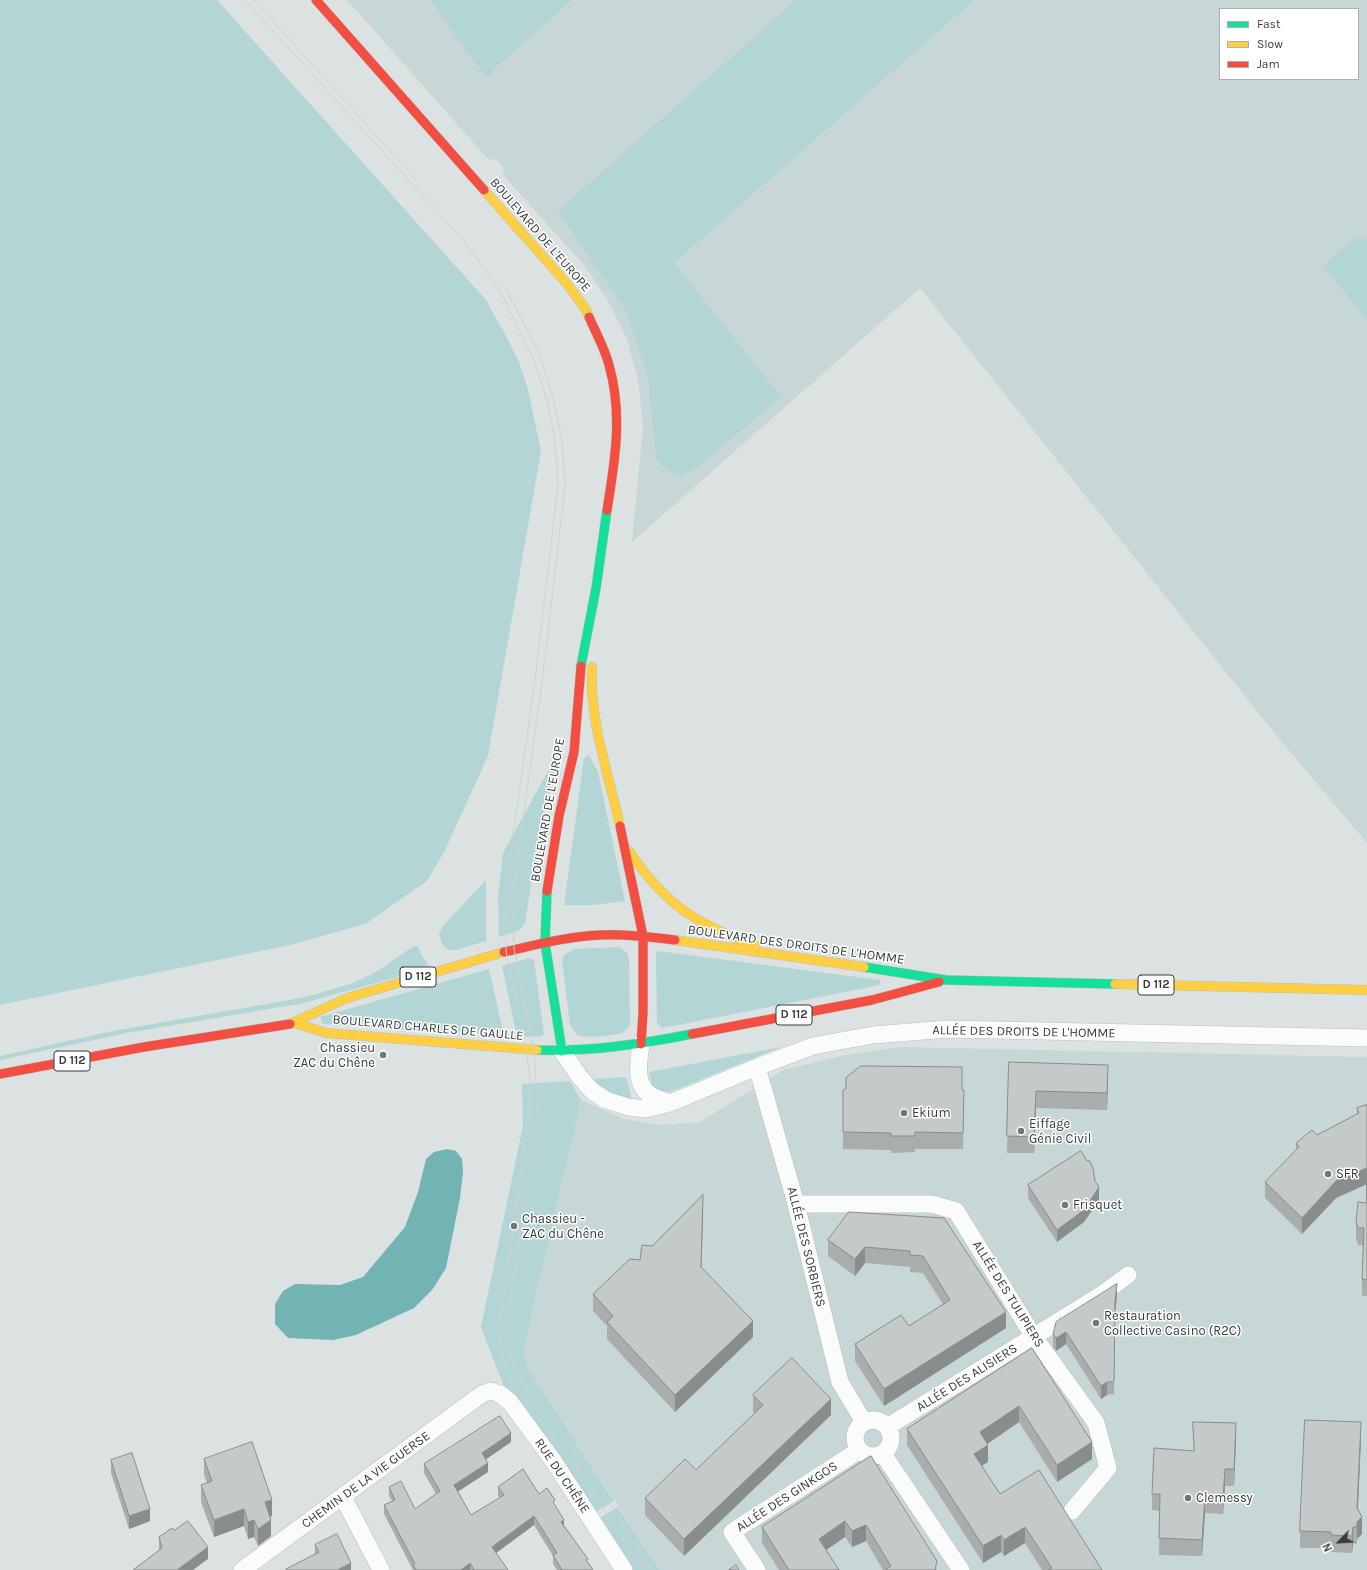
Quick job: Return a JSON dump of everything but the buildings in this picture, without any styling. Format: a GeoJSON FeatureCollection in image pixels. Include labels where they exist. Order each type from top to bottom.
{"type":"FeatureCollection","features":[{"type":"Feature","properties":{"kind":"main road","name":"BOULEVARD DE L'EUROPE"},"geometry":{"type":"LineString","coordinates":[[316,0],[568,285],[586,310],[609,364],[617,402],[617,445],[596,588],[579,675],[574,752],[559,816],[547,890],[545,943],[562,1051]]}},
{"type":"Feature","properties":{"kind":"main road","name":"BOULEVARD DE L'EUROPE"},"geometry":{"type":"LineString","coordinates":[[596,588],[591,686],[596,721],[624,842],[643,936],[643,1012],[641,1044]]}},
{"type":"Feature","properties":{"kind":"main road","name":"BOULEVARD DE L'EUROPE"},"geometry":{"type":"LineString","coordinates":[[624,842],[640,867],[658,889],[688,916],[729,937],[788,956]]}},
{"type":"Feature","properties":{"kind":"main road","name":"BOULEVARD DES DROITS DE L'HOMME"},"geometry":{"type":"LineString","coordinates":[[545,943],[600,935],[643,936],[946,980],[1367,990]]}},
{"type":"Feature","properties":{"kind":"main road","name":"BOULEVARD CHARLES DE GAULLE"},"geometry":{"type":"LineString","coordinates":[[0,1074],[144,1047],[294,1023],[347,998],[501,952],[545,943]]}},
{"type":"Feature","properties":{"kind":"main road","name":"BOULEVARD DES DROITS DE L'HOMME"},"geometry":{"type":"LineString","coordinates":[[641,1044],[872,1000],[946,980]]}},
{"type":"Feature","properties":{"kind":"main road","name":"BOULEVARD CHARLES DE GAULLE"},"geometry":{"type":"LineString","coordinates":[[294,1023],[327,1033],[512,1049],[562,1051],[641,1044]]}},
{"type":"Feature","properties":{"kind":"street","name":"ALLÉE DES DROITS DE L'HOMME"},"geometry":{"type":"LineString","coordinates":[[562,1051],[588,1086],[606,1100],[628,1107],[646,1109],[670,1103],[757,1067],[814,1046],[874,1035],[948,1028],[1367,1038]]}},
{"type":"Feature","properties":{"kind":"street"},"geometry":{"type":"LineString","coordinates":[[641,1044],[638,1066],[643,1089],[651,1096],[670,1103]]}},
{"type":"Feature","properties":{"kind":"street","name":"ALLÉE DES SORBIERS"},"geometry":{"type":"LineString","coordinates":[[757,1067],[796,1204],[840,1382],[864,1422]]}},
{"type":"Feature","properties":{"kind":"street","name":"ALLÉE DES TULIPIERS"},"geometry":{"type":"LineString","coordinates":[[796,1204],[932,1204],[956,1211],[1034,1337],[1096,1423],[1108,1468],[1072,1511]]}},
{"type":"Feature","properties":{"kind":"street","name":"ALLÉE DES ALISIERS"},"geometry":{"type":"LineString","coordinates":[[887,1427],[1101,1295],[1128,1275]]}},
{"type":"Feature","properties":{"kind":"street","name":"CHEMIN DE LA VIE GUERSE"},"geometry":{"type":"LineString","coordinates":[[242,1570],[482,1394],[490,1391]]}},
{"type":"Feature","properties":{"kind":"street","name":"RUE DU CHÊNE"},"geometry":{"type":"LineString","coordinates":[[490,1391],[500,1394],[510,1402],[552,1459],[624,1570]]}},
{"type":"Feature","properties":{"kind":"street"},"geometry":{"type":"LineString","coordinates":[[877,1421],[887,1427],[891,1442],[883,1454],[876,1457],[867,1456],[858,1450],[854,1439],[856,1430],[864,1422],[877,1421]]}},
{"type":"Feature","properties":{"kind":"street","name":"ALLÉE DES GINKGOS"},"geometry":{"type":"LineString","coordinates":[[757,1570],[732,1532],[858,1450]]}},
{"type":"Feature","properties":{"kind":"street"},"geometry":{"type":"LineString","coordinates":[[883,1454],[961,1570]]}},
{"type":"Feature","properties":{"kind":"street"},"geometry":{"type":"LineString","coordinates":[[343,1497],[381,1570]]}},
{"type":"Feature","properties":{"kind":"shaded area"},"geometry":{"type":"Polygon","coordinates":[[[0,0],[217,0],[486,300],[520,365],[528,390],[541,451],[488,756],[444,852],[427,881],[365,924],[290,945],[0,1005],[0,0]]]}},
{"type":"Feature","properties":{"kind":"shaded area"},"geometry":{"type":"Polygon","coordinates":[[[347,0],[1367,0],[1367,843],[1276,735],[920,288],[632,542],[643,425],[638,380],[627,339],[607,299],[584,265],[503,175],[504,168],[497,160],[488,159],[347,0]]]}},
{"type":"Feature","properties":{"kind":"shaded area"},"geometry":{"type":"Polygon","coordinates":[[[431,0],[572,0],[496,67],[488,77],[471,58],[431,0]]]}},
{"type":"Feature","properties":{"kind":"shaded area"},"geometry":{"type":"Polygon","coordinates":[[[796,0],[974,0],[674,263],[781,397],[695,469],[681,475],[666,470],[656,459],[648,376],[625,309],[558,211],[796,0]]]}},
{"type":"Feature","properties":{"kind":"shaded area"},"geometry":{"type":"Polygon","coordinates":[[[1355,237],[1362,237],[1367,240],[1367,319],[1323,266],[1355,237]]]}},
{"type":"Feature","properties":{"kind":"shaded area"},"geometry":{"type":"Polygon","coordinates":[[[589,755],[598,772],[625,901],[594,905],[564,905],[584,758],[589,755]]]}},
{"type":"Feature","properties":{"kind":"shaded area"},"geometry":{"type":"Polygon","coordinates":[[[555,758],[558,761],[540,824],[525,924],[518,931],[499,937],[498,896],[503,853],[555,758]]]}},
{"type":"Feature","properties":{"kind":"shaded area"},"geometry":{"type":"Polygon","coordinates":[[[486,880],[486,941],[456,950],[448,950],[442,944],[439,934],[443,926],[486,880]]]}},
{"type":"Feature","properties":{"kind":"shaded area"},"geometry":{"type":"Polygon","coordinates":[[[414,946],[418,946],[421,955],[429,965],[397,977],[304,1003],[127,1033],[0,1060],[0,1056],[113,1031],[306,997],[353,983],[376,972],[414,946]]]}},
{"type":"Feature","properties":{"kind":"shaded area"},"geometry":{"type":"Polygon","coordinates":[[[619,947],[627,953],[629,960],[630,1024],[625,1031],[617,1034],[606,1036],[577,1035],[570,1024],[562,961],[564,955],[574,949],[619,947]]]}},
{"type":"Feature","properties":{"kind":"shaded area"},"geometry":{"type":"Polygon","coordinates":[[[658,951],[880,980],[881,983],[876,986],[662,1028],[657,1023],[656,954],[658,951]]]}},
{"type":"Feature","properties":{"kind":"shaded area"},"geometry":{"type":"Polygon","coordinates":[[[529,958],[534,960],[544,1034],[539,1037],[517,1036],[502,966],[529,958]]]}},
{"type":"Feature","properties":{"kind":"shaded area"},"geometry":{"type":"Polygon","coordinates":[[[489,969],[504,1035],[323,1024],[320,1017],[489,969]]]}},
{"type":"Feature","properties":{"kind":"shaded area"},"geometry":{"type":"Polygon","coordinates":[[[781,1047],[670,1092],[657,1090],[652,1085],[649,1072],[781,1047]]]}},
{"type":"Feature","properties":{"kind":"shaded area"},"geometry":{"type":"Polygon","coordinates":[[[899,1047],[1367,1057],[1367,1570],[660,1570],[526,1365],[523,1352],[581,1100],[624,1119],[660,1125],[700,1122],[783,1070],[845,1055],[899,1047]]]}},
{"type":"Feature","properties":{"kind":"shaded area"},"geometry":{"type":"Polygon","coordinates":[[[626,1077],[632,1099],[606,1093],[592,1079],[626,1077]]]}},
{"type":"Feature","properties":{"kind":"shaded area"},"geometry":{"type":"Polygon","coordinates":[[[570,1081],[581,1100],[523,1352],[526,1365],[614,1501],[596,1512],[503,1384],[481,1327],[523,1126],[522,1084],[570,1081]]]}},
{"type":"Feature","properties":{"kind":"shaded area"},"geometry":{"type":"Polygon","coordinates":[[[618,1507],[660,1570],[633,1570],[600,1518],[618,1507]]]}},
{"type":"Feature","properties":{"kind":"water"},"geometry":{"type":"Polygon","coordinates":[[[447,1149],[456,1151],[462,1159],[463,1172],[460,1198],[446,1268],[432,1290],[414,1308],[356,1335],[333,1340],[288,1338],[275,1324],[275,1304],[283,1291],[295,1284],[340,1285],[363,1277],[405,1227],[418,1192],[426,1159],[434,1152],[447,1149]]]}},
{"type":"Feature","properties":{"kind":"tram line"},"geometry":{"type":"LineString","coordinates":[[245,0],[464,241],[501,292],[532,355],[547,400],[555,441],[558,486],[535,680],[505,893],[506,951],[526,1050],[530,1078],[530,1113],[500,1322],[502,1356],[513,1382],[526,1402],[564,1450],[644,1570]]}},
{"type":"Feature","properties":{"kind":"tram line"},"geometry":{"type":"LineString","coordinates":[[254,0],[416,180]]}},
{"type":"Feature","properties":{"kind":"tram line"},"geometry":{"type":"LineString","coordinates":[[504,286],[539,352],[553,398],[562,439],[565,487],[543,675],[513,891],[514,949],[534,1050],[538,1111],[511,1295],[508,1345],[517,1373],[531,1395],[582,1460],[652,1570]]}},
{"type":"Feature","properties":{"kind":"traffic: fast"},"geometry":{"type":"LineString","coordinates":[[581,666],[596,588],[607,510]]}},
{"type":"Feature","properties":{"kind":"traffic: fast"},"geometry":{"type":"LineString","coordinates":[[547,891],[545,943],[562,1051]]}},
{"type":"Feature","properties":{"kind":"traffic: fast"},"geometry":{"type":"LineString","coordinates":[[864,967],[946,980],[1115,984]]}},
{"type":"Feature","properties":{"kind":"traffic: fast"},"geometry":{"type":"LineString","coordinates":[[537,1050],[576,1050],[615,1046],[692,1034]]}},
{"type":"Feature","properties":{"kind":"traffic: slow"},"geometry":{"type":"LineString","coordinates":[[484,190],[568,285],[586,310],[589,317]]}},
{"type":"Feature","properties":{"kind":"traffic: slow"},"geometry":{"type":"LineString","coordinates":[[592,667],[592,687],[597,727],[620,826]]}},
{"type":"Feature","properties":{"kind":"traffic: slow"},"geometry":{"type":"LineString","coordinates":[[629,851],[655,885],[683,910],[715,929],[755,945]]}},
{"type":"Feature","properties":{"kind":"traffic: slow"},"geometry":{"type":"LineString","coordinates":[[675,940],[864,967]]}},
{"type":"Feature","properties":{"kind":"traffic: slow"},"geometry":{"type":"LineString","coordinates":[[290,1024],[347,998],[504,952]]}},
{"type":"Feature","properties":{"kind":"traffic: slow"},"geometry":{"type":"LineString","coordinates":[[1115,984],[1367,990]]}},
{"type":"Feature","properties":{"kind":"traffic: slow"},"geometry":{"type":"LineString","coordinates":[[294,1023],[327,1033],[537,1050]]}},
{"type":"Feature","properties":{"kind":"traffic: jam"},"geometry":{"type":"LineString","coordinates":[[316,0],[484,190]]}},
{"type":"Feature","properties":{"kind":"traffic: jam"},"geometry":{"type":"LineString","coordinates":[[589,317],[607,359],[616,401],[617,419],[615,456],[607,510]]}},
{"type":"Feature","properties":{"kind":"traffic: jam"},"geometry":{"type":"LineString","coordinates":[[547,891],[559,816],[574,752],[581,666]]}},
{"type":"Feature","properties":{"kind":"traffic: jam"},"geometry":{"type":"LineString","coordinates":[[620,826],[643,936],[643,1012],[641,1044]]}},
{"type":"Feature","properties":{"kind":"traffic: jam"},"geometry":{"type":"LineString","coordinates":[[504,952],[552,941],[589,936],[629,935],[675,940]]}},
{"type":"Feature","properties":{"kind":"traffic: jam"},"geometry":{"type":"LineString","coordinates":[[692,1034],[872,1000],[939,982]]}},
{"type":"Feature","properties":{"kind":"traffic: jam"},"geometry":{"type":"LineString","coordinates":[[0,1074],[144,1047],[290,1024]]}},
{"type":"Feature","properties":{"kind":"place","name":"Chassieu ZAC du Chêne"},"geometry":{"type":"Point","coordinates":[383,1055]}},
{"type":"Feature","properties":{"kind":"place","name":"Ekium"},"geometry":{"type":"Point","coordinates":[904,1113]}},
{"type":"Feature","properties":{"kind":"place","name":"Eiffage Génie Civil"},"geometry":{"type":"Point","coordinates":[1021,1131]}},
{"type":"Feature","properties":{"kind":"place","name":"SFR"},"geometry":{"type":"Point","coordinates":[1328,1174]}},
{"type":"Feature","properties":{"kind":"place","name":"Frisquet"},"geometry":{"type":"Point","coordinates":[1065,1205]}},
{"type":"Feature","properties":{"kind":"place","name":"Chassieu - ZAC du Chêne"},"geometry":{"type":"Point","coordinates":[514,1226]}},
{"type":"Feature","properties":{"kind":"place","name":"Restauration Collective Casino (R2C)"},"geometry":{"type":"Point","coordinates":[1096,1323]}},
{"type":"Feature","properties":{"kind":"place","name":"Clemessy"},"geometry":{"type":"Point","coordinates":[1188,1498]}}]}
